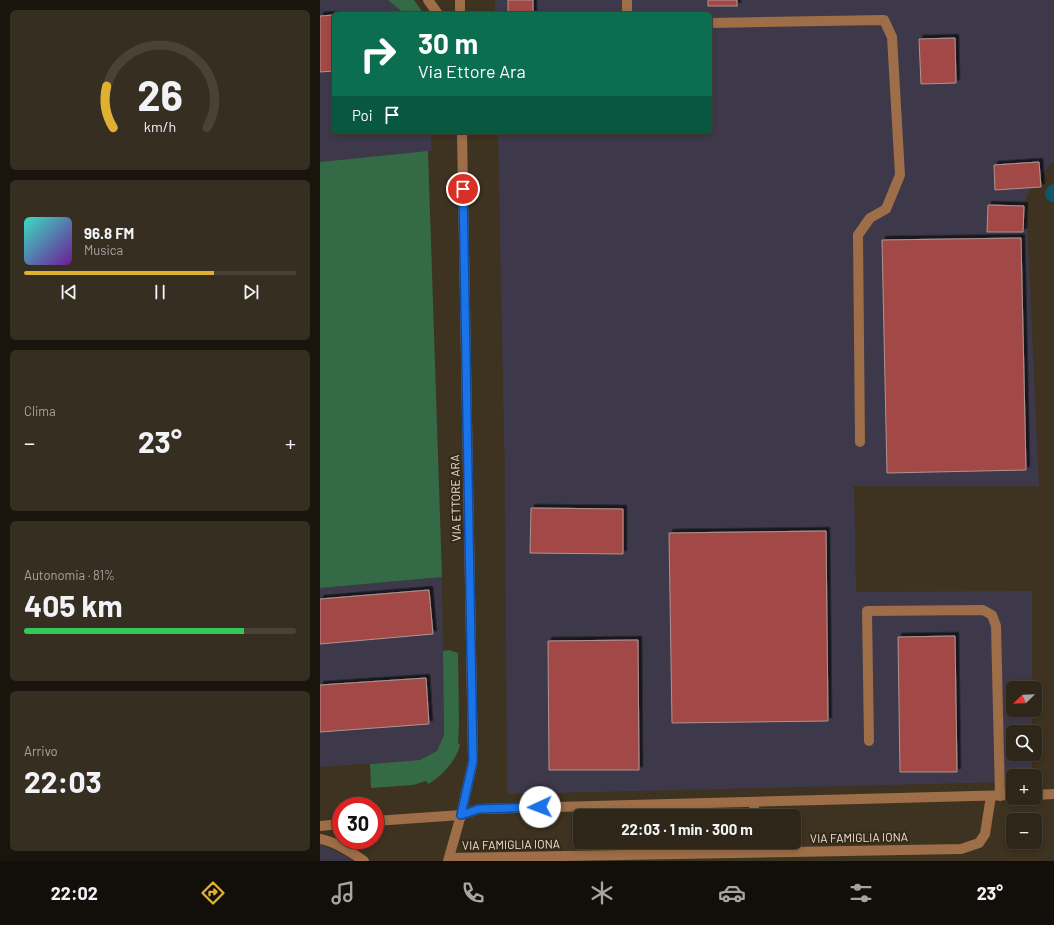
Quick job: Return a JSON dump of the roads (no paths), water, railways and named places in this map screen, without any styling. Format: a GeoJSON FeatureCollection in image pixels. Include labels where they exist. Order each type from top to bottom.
{"type":"FeatureCollection","features":[{"type":"Feature","properties":{"kind":"street"},"geometry":{"type":"LineString","coordinates":[[428,0],[437,12]]}},
{"type":"Feature","properties":{"kind":"street"},"geometry":{"type":"LineString","coordinates":[[460,0],[460,12]]}},
{"type":"Feature","properties":{"kind":"street"},"geometry":{"type":"LineString","coordinates":[[627,0],[628,12]]}},
{"type":"Feature","properties":{"kind":"street"},"geometry":{"type":"LineString","coordinates":[[712,23],[884,20],[892,37],[900,176],[886,209],[870,218],[858,235],[860,442]]}},
{"type":"Feature","properties":{"kind":"street","name":"VIA ETTORE ARA"},"geometry":{"type":"LineString","coordinates":[[449,860],[473,761],[462,134]]}},
{"type":"Feature","properties":{"kind":"street","name":"VIA FAMIGLIA IONA"},"geometry":{"type":"LineString","coordinates":[[801,847],[962,849],[979,843],[985,834],[995,796],[996,626],[992,615],[983,610],[867,611],[869,741]]}},
{"type":"Feature","properties":{"kind":"street"},"geometry":{"type":"LineString","coordinates":[[1042,795],[1054,794]]}},
{"type":"Feature","properties":{"kind":"street"},"geometry":{"type":"LineString","coordinates":[[384,821],[461,815],[479,809],[1006,795]]}},
{"type":"Feature","properties":{"kind":"street"},"geometry":{"type":"LineString","coordinates":[[754,802],[754,809]]}},
{"type":"Feature","properties":{"kind":"street"},"geometry":{"type":"LineString","coordinates":[[320,826],[332,825]]}},
{"type":"Feature","properties":{"kind":"street"},"geometry":{"type":"LineString","coordinates":[[320,839],[327,840],[364,861]]}},
{"type":"Feature","properties":{"kind":"street","name":"VIA FAMIGLIA IONA"},"geometry":{"type":"LineString","coordinates":[[449,860],[707,849]]}}]}
